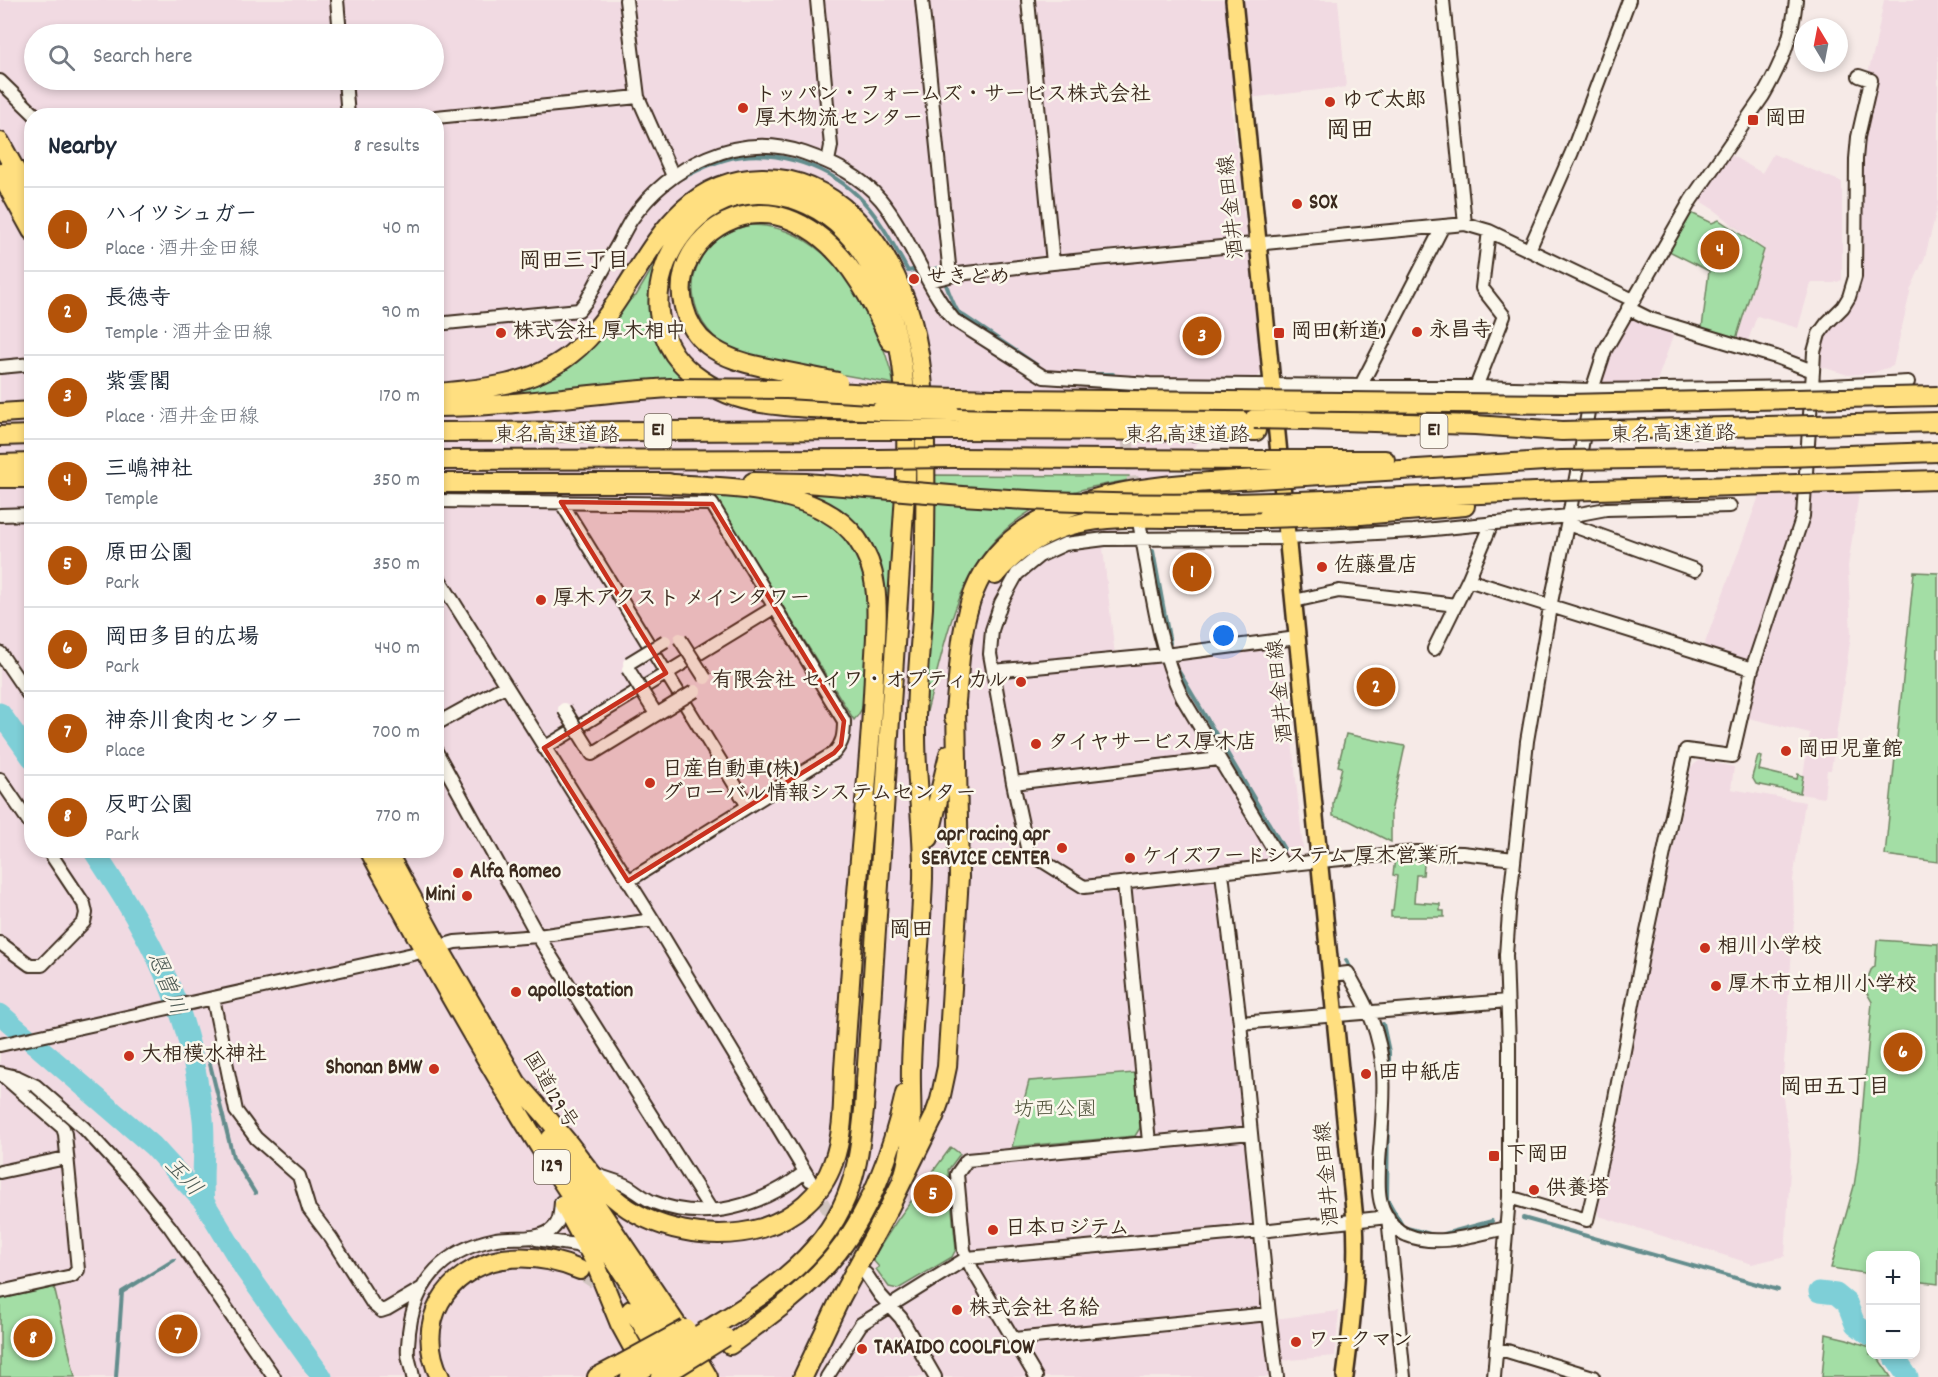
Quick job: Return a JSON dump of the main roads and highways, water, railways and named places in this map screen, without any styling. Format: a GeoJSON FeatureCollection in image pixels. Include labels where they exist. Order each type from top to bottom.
{"type":"FeatureCollection","features":[{"type":"Feature","properties":{"kind":"highway"},"geometry":{"type":"LineString","coordinates":[[0,142],[24,186]]}},
{"type":"Feature","properties":{"kind":"highway"},"geometry":{"type":"LineString","coordinates":[[0,173],[24,216]]}},
{"type":"Feature","properties":{"kind":"highway"},"geometry":{"type":"LineString","coordinates":[[444,392],[514,383],[543,372],[569,356],[595,332],[608,316],[667,226],[690,204],[734,182],[761,178],[804,185],[832,198],[855,217],[876,241],[900,287],[914,327],[925,412],[926,535],[916,736],[922,816],[923,878],[911,1067],[912,1134],[911,1149],[903,1178]]}},
{"type":"Feature","properties":{"kind":"highway"},"geometry":{"type":"LineString","coordinates":[[661,1377],[721,1330],[774,1281],[801,1262],[828,1232],[850,1189],[864,1110],[906,478],[907,422],[905,382],[898,335],[881,286],[858,246],[840,226],[817,209],[794,199],[775,195],[756,194],[730,199],[717,204],[695,220],[670,253],[664,267],[658,296],[659,312],[667,342],[683,365],[705,382],[735,397],[750,401],[880,411],[953,414],[1938,396]]}},
{"type":"Feature","properties":{"kind":"highway"},"geometry":{"type":"LineString","coordinates":[[905,382],[881,321],[847,265],[826,242],[805,227],[784,218],[760,214],[748,215],[726,222],[708,234],[692,252],[683,272],[681,293],[690,324],[707,344],[730,358],[763,367],[869,388],[953,414]]}},
{"type":"Feature","properties":{"kind":"highway"},"geometry":{"type":"LineString","coordinates":[[444,407],[488,405],[596,393],[671,388],[787,388],[953,414]]}},
{"type":"Feature","properties":{"kind":"highway"},"geometry":{"type":"LineString","coordinates":[[0,413],[24,412]]}},
{"type":"Feature","properties":{"kind":"highway","name":"東名高速道路"},"geometry":{"type":"LineString","coordinates":[[444,432],[879,430],[953,414],[1255,425],[1562,431],[1938,422]]}},
{"type":"Feature","properties":{"kind":"highway"},"geometry":{"type":"LineString","coordinates":[[0,436],[24,435]]}},
{"type":"Feature","properties":{"kind":"highway","name":"東名高速道路"},"geometry":{"type":"LineString","coordinates":[[444,460],[952,458],[1256,460],[1306,468],[1938,452]]}},
{"type":"Feature","properties":{"kind":"highway"},"geometry":{"type":"LineString","coordinates":[[0,464],[24,463]]}},
{"type":"Feature","properties":{"kind":"highway"},"geometry":{"type":"LineString","coordinates":[[923,878],[933,818],[948,760],[962,641],[969,608],[981,577],[999,551],[1011,539],[1035,523],[1075,505],[1118,494],[1172,486],[1258,479],[1306,468]]}},
{"type":"Feature","properties":{"kind":"highway"},"geometry":{"type":"LineString","coordinates":[[0,478],[24,478]]}},
{"type":"Feature","properties":{"kind":"highway"},"geometry":{"type":"LineString","coordinates":[[444,483],[774,482],[993,498],[1104,502],[1253,503],[1299,509],[1616,490],[1938,480]]}},
{"type":"Feature","properties":{"kind":"highway"},"geometry":{"type":"LineString","coordinates":[[510,1085],[612,1196],[633,1211],[674,1228],[723,1234],[776,1223],[799,1209],[816,1193],[834,1162],[839,1138],[873,709],[876,617],[875,587],[869,561],[847,527],[809,504],[779,495],[742,489],[658,483]]}},
{"type":"Feature","properties":{"kind":"highway"},"geometry":{"type":"LineString","coordinates":[[959,665],[970,621],[985,590],[994,576],[1015,553],[1041,536],[1070,525],[1101,519],[1267,518],[1299,509]]}},
{"type":"Feature","properties":{"kind":"highway"},"geometry":{"type":"LineString","coordinates":[[803,1377],[841,1297],[889,1208],[934,1117],[940,1100],[947,1067],[958,877],[956,706]]}},
{"type":"Feature","properties":{"kind":"highway"},"geometry":{"type":"LineString","coordinates":[[873,709],[885,788]]}},
{"type":"Feature","properties":{"kind":"highway"},"geometry":{"type":"LineString","coordinates":[[858,882],[884,809]]}},
{"type":"Feature","properties":{"kind":"highway","name":"国道129号"},"geometry":{"type":"LineString","coordinates":[[374,858],[431,949],[510,1085],[561,1182],[643,1301],[690,1377]]}},
{"type":"Feature","properties":{"kind":"highway","name":"国道129号"},"geometry":{"type":"LineString","coordinates":[[390,858],[431,949]]}},
{"type":"Feature","properties":{"kind":"highway"},"geometry":{"type":"LineString","coordinates":[[597,1377],[626,1371],[721,1330],[811,1281],[843,1245],[870,1198],[890,1149],[911,1067]]}},
{"type":"Feature","properties":{"kind":"highway"},"geometry":{"type":"LineString","coordinates":[[510,1085],[535,1154],[591,1252],[620,1324],[650,1377]]}},
{"type":"Feature","properties":{"kind":"highway","name":"国道129号"},"geometry":{"type":"LineString","coordinates":[[510,1085],[573,1172],[677,1325],[708,1377]]}},
{"type":"Feature","properties":{"kind":"highway"},"geometry":{"type":"LineString","coordinates":[[440,1377],[431,1355],[430,1331],[438,1306],[454,1284],[465,1275],[488,1263],[517,1258],[549,1260],[580,1270]]}},
{"type":"Feature","properties":{"kind":"highway"},"geometry":{"type":"LineString","coordinates":[[631,1310],[674,1377]]}},
{"type":"Feature","properties":{"kind":"highway"},"geometry":{"type":"LineString","coordinates":[[683,1377],[721,1330]]}},
{"type":"Feature","properties":{"kind":"main road","name":"酒井金田線"},"geometry":{"type":"LineString","coordinates":[[1234,0],[1355,1220],[1356,1284],[1346,1377]]}},
{"type":"Feature","properties":{"kind":"waterway"},"geometry":{"type":"LineString","coordinates":[[682,178],[713,164],[741,156],[777,157],[812,166],[843,184],[865,203],[879,221],[908,271],[913,270]]}},
{"type":"Feature","properties":{"kind":"waterway"},"geometry":{"type":"LineString","coordinates":[[928,270],[940,268],[958,312],[1038,366]]}},
{"type":"Feature","properties":{"kind":"waterway"},"geometry":{"type":"LineString","coordinates":[[1082,374],[1113,374]]}},
{"type":"Feature","properties":{"kind":"waterway"},"geometry":{"type":"LineString","coordinates":[[1153,551],[1170,643]]}},
{"type":"Feature","properties":{"kind":"waterway"},"geometry":{"type":"LineString","coordinates":[[1178,670],[1284,849]]}},
{"type":"Feature","properties":{"kind":"waterway","name":"恩曽川"},"geometry":{"type":"LineString","coordinates":[[0,713],[24,747]]}},
{"type":"Feature","properties":{"kind":"waterway","name":"恩曽川"},"geometry":{"type":"LineString","coordinates":[[98,858],[148,941],[167,979],[185,1028],[196,1073],[203,1119],[204,1202]]}},
{"type":"Feature","properties":{"kind":"waterway"},"geometry":{"type":"LineString","coordinates":[[1346,960],[1353,972]]}},
{"type":"Feature","properties":{"kind":"waterway"},"geometry":{"type":"LineString","coordinates":[[1365,991],[1370,1001]]}},
{"type":"Feature","properties":{"kind":"waterway","name":"玉川"},"geometry":{"type":"LineString","coordinates":[[0,1014],[153,1146],[204,1202],[246,1271],[322,1377]]}},
{"type":"Feature","properties":{"kind":"waterway"},"geometry":{"type":"LineString","coordinates":[[1383,1024],[1389,1052],[1389,1077]]}},
{"type":"Feature","properties":{"kind":"waterway"},"geometry":{"type":"LineString","coordinates":[[209,1060],[233,1157],[255,1193]]}},
{"type":"Feature","properties":{"kind":"waterway"},"geometry":{"type":"LineString","coordinates":[[1388,1114],[1387,1199],[1403,1227],[1434,1235]]}},
{"type":"Feature","properties":{"kind":"waterway"},"geometry":{"type":"LineString","coordinates":[[1523,1218],[1778,1290]]}},
{"type":"Feature","properties":{"kind":"waterway"},"geometry":{"type":"LineString","coordinates":[[1444,1234],[1492,1221]]}},
{"type":"Feature","properties":{"kind":"waterway"},"geometry":{"type":"LineString","coordinates":[[116,1377],[122,1292],[174,1260]]}},
{"type":"Feature","properties":{"kind":"waterway"},"geometry":{"type":"LineString","coordinates":[[1819,1292],[1836,1294],[1847,1303],[1855,1324],[1866,1332]]}},
{"type":"Feature","properties":{"kind":"waterway"},"geometry":{"type":"LineString","coordinates":[[1895,1359],[1908,1377]]}},
{"type":"Feature","properties":{"kind":"tunnel"},"geometry":{"type":"LineString","coordinates":[[1125,423],[1135,495]]}},
{"type":"Feature","properties":{"kind":"tunnel"},"geometry":{"type":"LineString","coordinates":[[813,1186],[862,1266]]}},
{"type":"Feature","properties":{"kind":"tunnel"},"geometry":{"type":"LineString","coordinates":[[580,1270],[608,1288],[631,1310]]}},
{"type":"Feature","properties":{"kind":"place","name":"ゆで太郎"},"geometry":{"type":"Point","coordinates":[1330,102]}},
{"type":"Feature","properties":{"kind":"place","name":"トッパン・フォームズ・サービス株式会社 厚木物流センター"},"geometry":{"type":"Point","coordinates":[743,108]}},
{"type":"Feature","properties":{"kind":"place","name":"岡田"},"geometry":{"type":"Point","coordinates":[1753,120]}},
{"type":"Feature","properties":{"kind":"place","name":"SOX"},"geometry":{"type":"Point","coordinates":[1297,204]}},
{"type":"Feature","properties":{"kind":"place","name":"三嶋神社"},"geometry":{"type":"Point","coordinates":[1720,250]}},
{"type":"Feature","properties":{"kind":"place","name":"せきどめ"},"geometry":{"type":"Point","coordinates":[914,279]}},
{"type":"Feature","properties":{"kind":"place","name":"永昌寺"},"geometry":{"type":"Point","coordinates":[1417,332]}},
{"type":"Feature","properties":{"kind":"place","name":"株式会社 厚木相中"},"geometry":{"type":"Point","coordinates":[501,333]}},
{"type":"Feature","properties":{"kind":"place","name":"岡田(新道)"},"geometry":{"type":"Point","coordinates":[1279,333]}},
{"type":"Feature","properties":{"kind":"place","name":"紫雲閣"},"geometry":{"type":"Point","coordinates":[1202,336]}},
{"type":"Feature","properties":{"kind":"place","name":"佐藤畳店"},"geometry":{"type":"Point","coordinates":[1322,567]}},
{"type":"Feature","properties":{"kind":"place","name":"ハイツシュガー"},"geometry":{"type":"Point","coordinates":[1192,572]}},
{"type":"Feature","properties":{"kind":"place","name":"厚木アクスト メインタワー"},"geometry":{"type":"Point","coordinates":[541,600]}},
{"type":"Feature","properties":{"kind":"place","name":"有限会社 セイワ・オプティカル"},"geometry":{"type":"Point","coordinates":[1021,682]}},
{"type":"Feature","properties":{"kind":"place","name":"長徳寺"},"geometry":{"type":"Point","coordinates":[1376,687]}},
{"type":"Feature","properties":{"kind":"place","name":"タイヤサービス厚木店"},"geometry":{"type":"Point","coordinates":[1036,744]}},
{"type":"Feature","properties":{"kind":"place","name":"岡田児童館"},"geometry":{"type":"Point","coordinates":[1786,751]}},
{"type":"Feature","properties":{"kind":"place","name":"日産自動車(株) グローバル情報システムセンター"},"geometry":{"type":"Point","coordinates":[650,783]}},
{"type":"Feature","properties":{"kind":"place","name":"apr racing apr SERVICE CENTER"},"geometry":{"type":"Point","coordinates":[1062,848]}},
{"type":"Feature","properties":{"kind":"place","name":"ケイズフードシステム 厚木営業所"},"geometry":{"type":"Point","coordinates":[1130,858]}},
{"type":"Feature","properties":{"kind":"place","name":"Alfa Romeo"},"geometry":{"type":"Point","coordinates":[458,873]}},
{"type":"Feature","properties":{"kind":"place","name":"Mini"},"geometry":{"type":"Point","coordinates":[467,896]}},
{"type":"Feature","properties":{"kind":"place","name":"相川小学校"},"geometry":{"type":"Point","coordinates":[1705,948]}},
{"type":"Feature","properties":{"kind":"place","name":"厚木市立相川小学校"},"geometry":{"type":"Point","coordinates":[1716,986]}},
{"type":"Feature","properties":{"kind":"place","name":"apollostation"},"geometry":{"type":"Point","coordinates":[516,992]}},
{"type":"Feature","properties":{"kind":"place","name":"岡田多目的広場"},"geometry":{"type":"Point","coordinates":[1903,1052]}},
{"type":"Feature","properties":{"kind":"place","name":"大相模水神社"},"geometry":{"type":"Point","coordinates":[129,1056]}},
{"type":"Feature","properties":{"kind":"place","name":"Shonan BMW"},"geometry":{"type":"Point","coordinates":[434,1069]}},
{"type":"Feature","properties":{"kind":"place","name":"田中紙店"},"geometry":{"type":"Point","coordinates":[1366,1074]}},
{"type":"Feature","properties":{"kind":"place","name":"下岡田"},"geometry":{"type":"Point","coordinates":[1494,1156]}},
{"type":"Feature","properties":{"kind":"place","name":"供養塔"},"geometry":{"type":"Point","coordinates":[1534,1190]}},
{"type":"Feature","properties":{"kind":"place","name":"原田公園"},"geometry":{"type":"Point","coordinates":[933,1194]}},
{"type":"Feature","properties":{"kind":"place","name":"日本ロジテム"},"geometry":{"type":"Point","coordinates":[993,1230]}},
{"type":"Feature","properties":{"kind":"place","name":"株式会社 名給"},"geometry":{"type":"Point","coordinates":[957,1310]}},
{"type":"Feature","properties":{"kind":"place","name":"神奈川食肉センター"},"geometry":{"type":"Point","coordinates":[178,1334]}},
{"type":"Feature","properties":{"kind":"place","name":"反町公園"},"geometry":{"type":"Point","coordinates":[33,1338]}},
{"type":"Feature","properties":{"kind":"place","name":"ワークマン"},"geometry":{"type":"Point","coordinates":[1296,1342]}},
{"type":"Feature","properties":{"kind":"place","name":"TAKAIDO COOLFLOW"},"geometry":{"type":"Point","coordinates":[862,1349]}},
{"type":"Feature","properties":{"kind":"district","name":"岡田"},"geometry":{"type":"Point","coordinates":[1350,132]}},
{"type":"Feature","properties":{"kind":"district","name":"岡田三丁目"},"geometry":{"type":"Point","coordinates":[574,262]}},
{"type":"Feature","properties":{"kind":"district","name":"岡田"},"geometry":{"type":"Point","coordinates":[911,931]}},
{"type":"Feature","properties":{"kind":"district","name":"岡田五丁目"},"geometry":{"type":"Point","coordinates":[1835,1088]}},
{"type":"Feature","properties":{"kind":"park label","name":"坊西公園"},"geometry":{"type":"Point","coordinates":[1055,1111]}}]}
